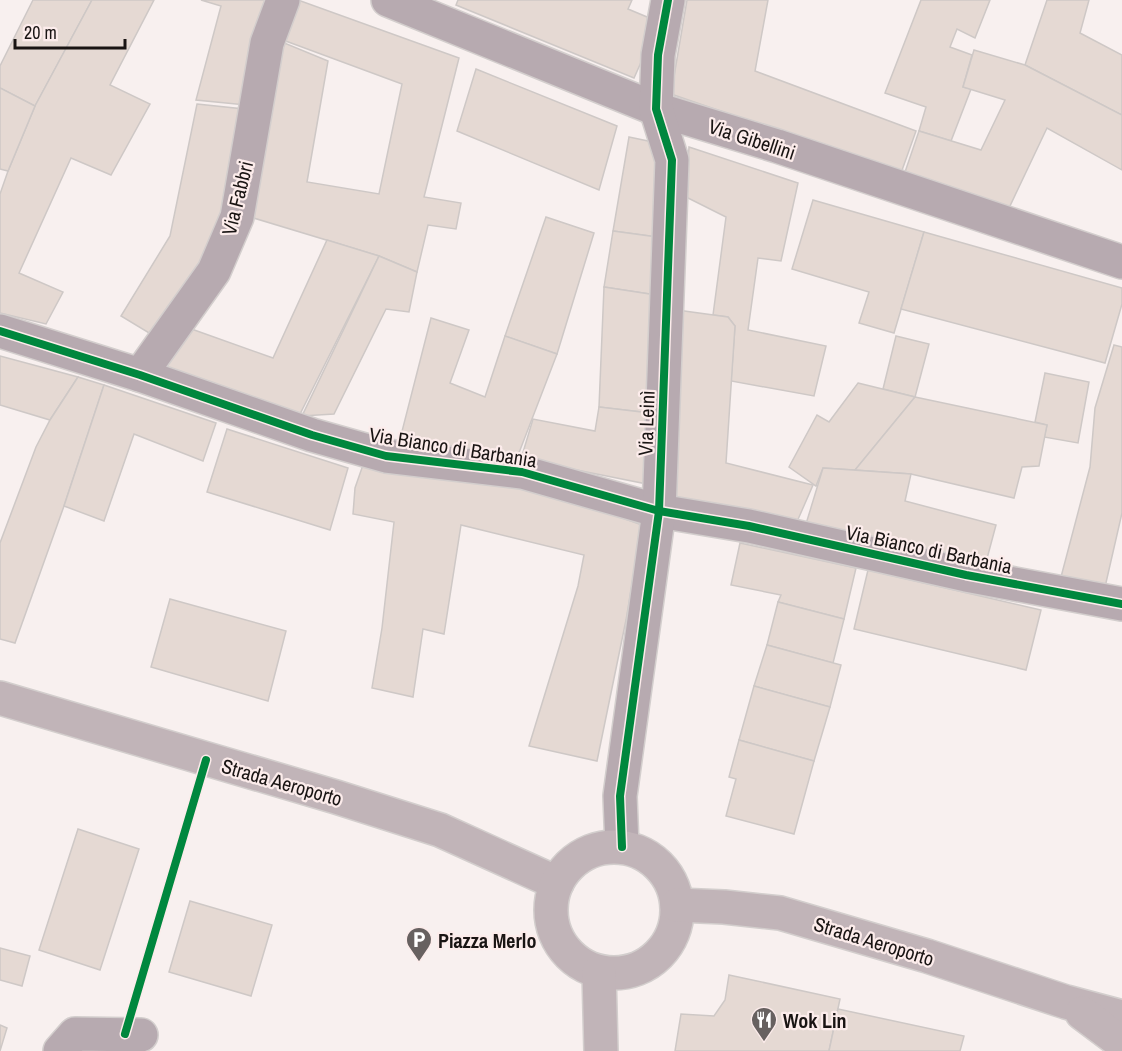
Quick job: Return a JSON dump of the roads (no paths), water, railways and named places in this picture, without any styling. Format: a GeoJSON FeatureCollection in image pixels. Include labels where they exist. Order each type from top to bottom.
{"type":"FeatureCollection","features":[{"type":"Feature","properties":{"kind":"main road","name":"Strada Aeroporto"},"geometry":{"type":"LineString","coordinates":[[0,698],[440,830],[557,883]]}},
{"type":"Feature","properties":{"kind":"main road"},"geometry":{"type":"LineString","coordinates":[[622,847],[642,853],[660,866],[672,884],[677,905],[676,925],[668,943],[655,958],[638,969],[619,973],[599,972],[582,965],[568,953],[558,938],[552,920],[552,901],[557,883],[568,867],[583,855],[602,848],[622,847]]}},
{"type":"Feature","properties":{"kind":"main road","name":"Strada Aeroporto"},"geometry":{"type":"LineString","coordinates":[[677,905],[724,907],[780,914],[927,956],[1066,1002]]}},
{"type":"Feature","properties":{"kind":"main road"},"geometry":{"type":"LineString","coordinates":[[599,972],[601,1051]]}},
{"type":"Feature","properties":{"kind":"main road"},"geometry":{"type":"LineString","coordinates":[[1066,1002],[1122,1017]]}},
{"type":"Feature","properties":{"kind":"main road"},"geometry":{"type":"LineString","coordinates":[[1066,1002],[1122,1043]]}},
{"type":"Feature","properties":{"kind":"street","name":"Via Fabbri"},"geometry":{"type":"LineString","coordinates":[[140,375],[214,271],[237,217],[267,43],[283,0]]}},
{"type":"Feature","properties":{"kind":"street","name":"Via Gibellini"},"geometry":{"type":"LineString","coordinates":[[388,0],[656,109],[777,146],[1122,262]]}},
{"type":"Feature","properties":{"kind":"street","name":"Via Leinì"},"geometry":{"type":"LineString","coordinates":[[622,847],[621,796],[659,511],[672,160],[656,109],[658,55],[668,0]]}},
{"type":"Feature","properties":{"kind":"street","name":"Via Bianco di Barbania"},"geometry":{"type":"LineString","coordinates":[[0,332],[140,375],[312,435],[386,456],[522,472],[659,511],[749,526],[966,575],[1122,604]]}},
{"type":"Feature","properties":{"kind":"street"},"geometry":{"type":"LineString","coordinates":[[60,1051],[75,1034],[141,1035]]}},
{"type":"Feature","properties":{"kind":"place","name":"Piazza Merlo"},"geometry":{"type":"Point","coordinates":[419,963]}},
{"type":"Feature","properties":{"kind":"place","name":"Wok Lin"},"geometry":{"type":"Point","coordinates":[764,1043]}}]}
